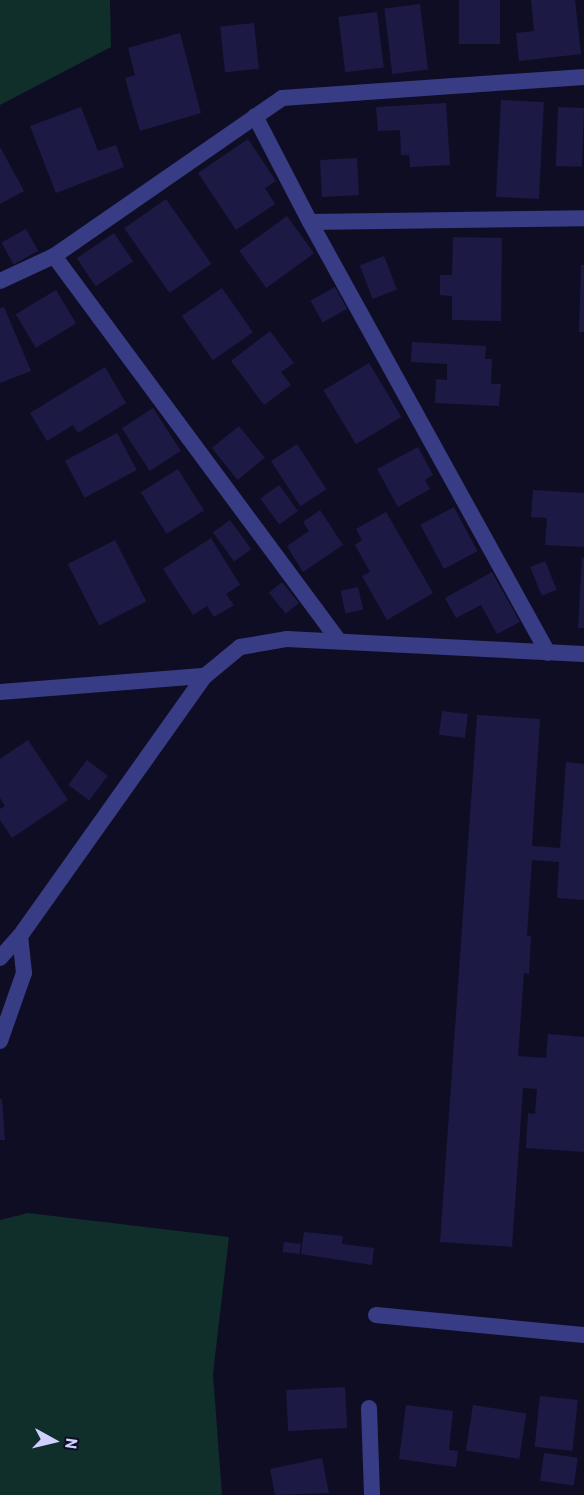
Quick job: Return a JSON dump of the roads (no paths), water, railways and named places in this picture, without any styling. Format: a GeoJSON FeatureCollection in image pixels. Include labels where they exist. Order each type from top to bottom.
{"type":"FeatureCollection","features":[{"type":"Feature","properties":{"kind":"street"},"geometry":{"type":"LineString","coordinates":[[0,281],[54,256],[282,98],[584,77]]}},
{"type":"Feature","properties":{"kind":"street"},"geometry":{"type":"LineString","coordinates":[[255,116],[310,222],[548,652]]}},
{"type":"Feature","properties":{"kind":"street"},"geometry":{"type":"LineString","coordinates":[[310,222],[584,218]]}},
{"type":"Feature","properties":{"kind":"street"},"geometry":{"type":"LineString","coordinates":[[54,256],[339,641]]}},
{"type":"Feature","properties":{"kind":"street"},"geometry":{"type":"LineString","coordinates":[[0,958],[20,936],[205,676],[240,647],[287,639],[584,654]]}},
{"type":"Feature","properties":{"kind":"street"},"geometry":{"type":"LineString","coordinates":[[0,692],[205,676]]}},
{"type":"Feature","properties":{"kind":"street"},"geometry":{"type":"LineString","coordinates":[[0,1041],[24,973],[20,936]]}},
{"type":"Feature","properties":{"kind":"street"},"geometry":{"type":"LineString","coordinates":[[376,1315],[584,1335]]}},
{"type":"Feature","properties":{"kind":"street"},"geometry":{"type":"LineString","coordinates":[[369,1408],[372,1495]]}}]}
